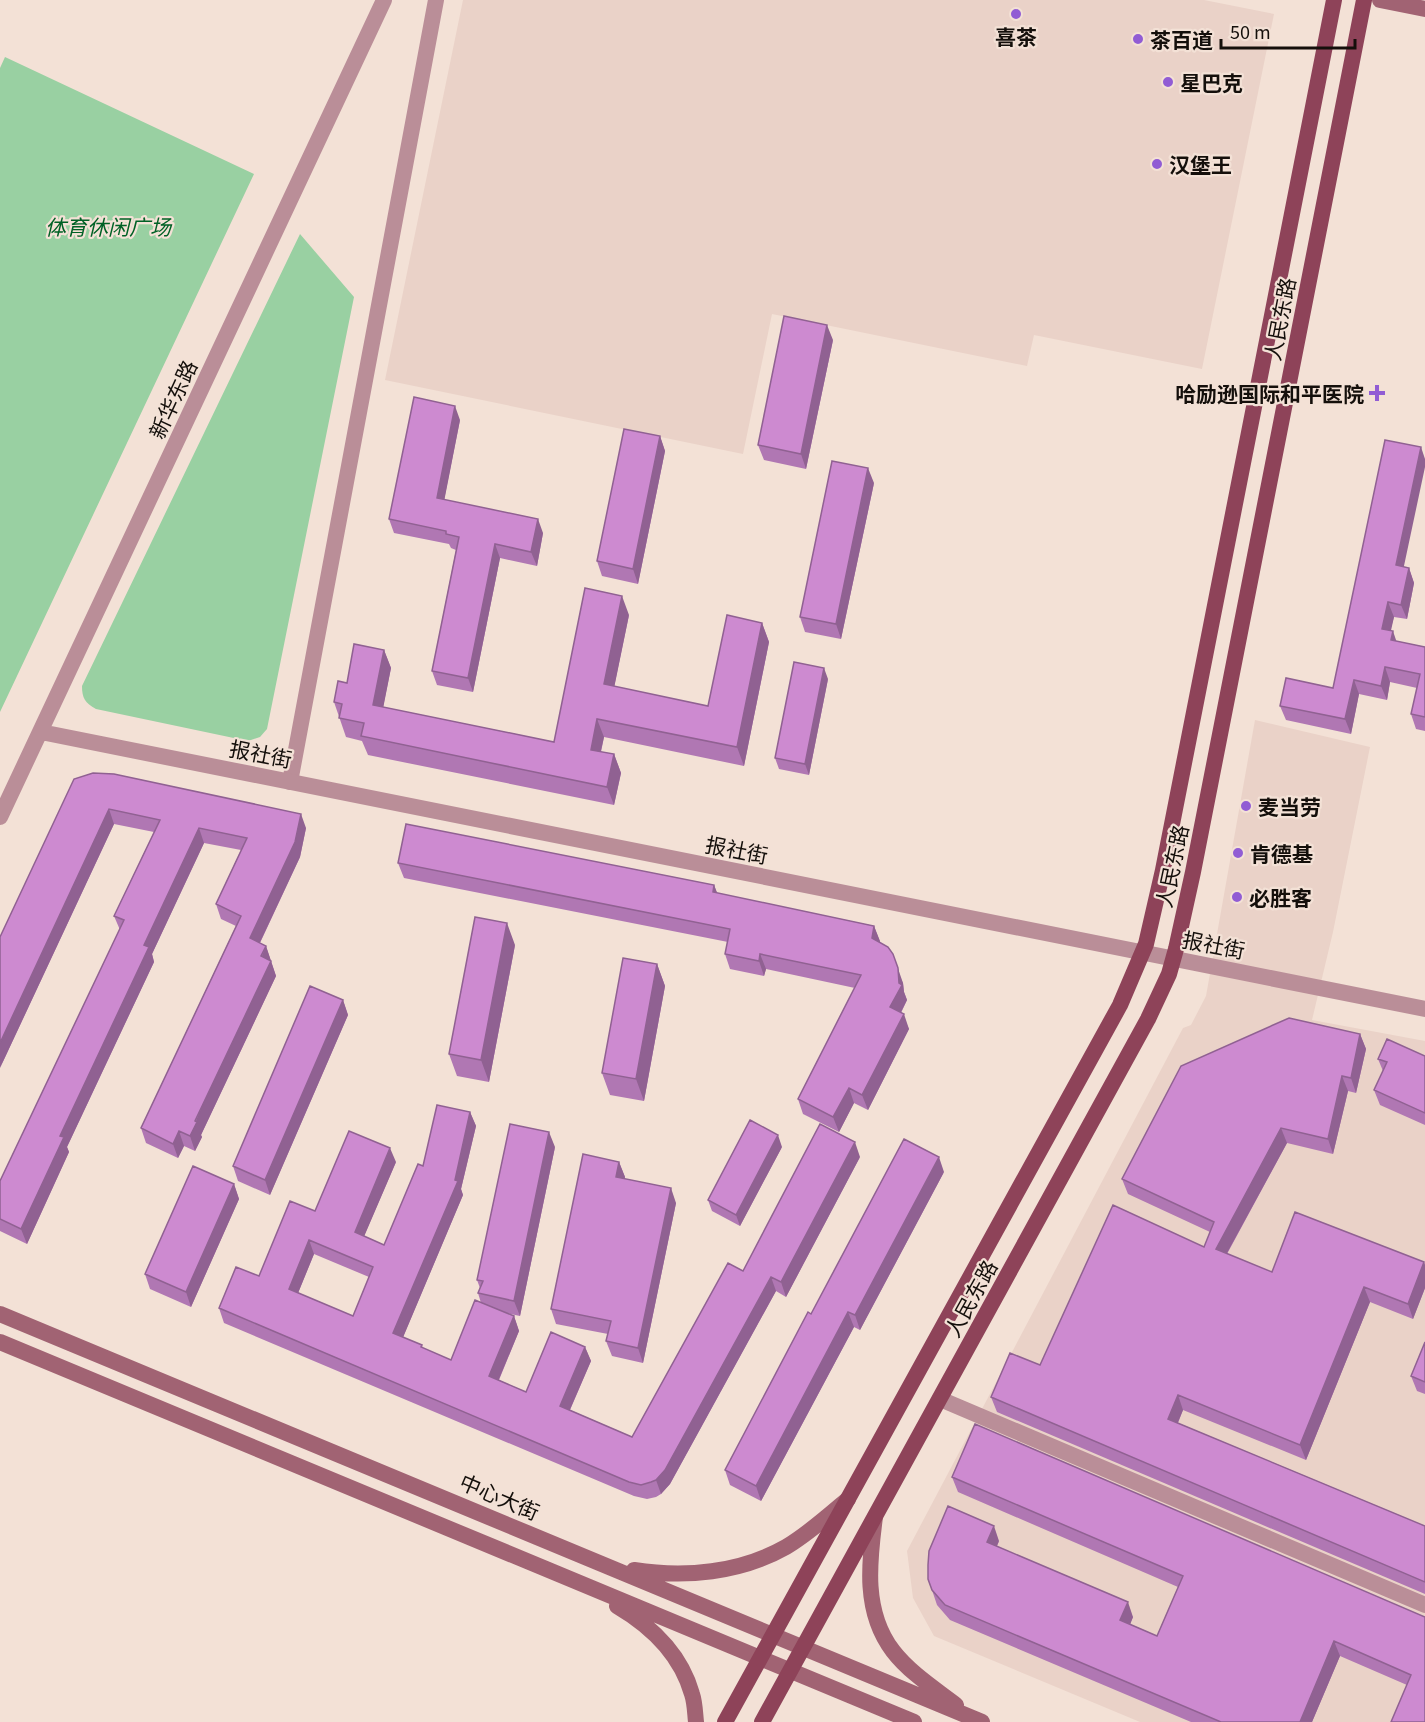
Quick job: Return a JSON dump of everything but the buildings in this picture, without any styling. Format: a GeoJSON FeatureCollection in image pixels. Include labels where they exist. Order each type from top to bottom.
{"type":"FeatureCollection","features":[{"type":"Feature","properties":{"kind":"main road","name":"人民东路"},"geometry":{"type":"LineString","coordinates":[[725,1722],[1120,1005],[1143,953],[1163,870],[1334,0]]}},
{"type":"Feature","properties":{"kind":"main road","name":"人民东路"},"geometry":{"type":"LineString","coordinates":[[762,1722],[1148,1019],[1169,974],[1195,861],[1364,0]]}},
{"type":"Feature","properties":{"kind":"main road"},"geometry":{"type":"LineString","coordinates":[[1380,0],[1425,9]]}},
{"type":"Feature","properties":{"kind":"main road","name":"中心大街"},"geometry":{"type":"LineString","coordinates":[[0,1314],[589,1558],[767,1647],[796,1659],[914,1722]]}},
{"type":"Feature","properties":{"kind":"main road","name":"中心大街"},"geometry":{"type":"LineString","coordinates":[[0,1342],[564,1576],[796,1659],[976,1720]]}},
{"type":"Feature","properties":{"kind":"main road"},"geometry":{"type":"LineString","coordinates":[[589,1558],[625,1569],[654,1573],[692,1573],[732,1569],[756,1562],[786,1547],[811,1530],[848,1498]]}},
{"type":"Feature","properties":{"kind":"main road"},"geometry":{"type":"LineString","coordinates":[[875,1517],[869,1579],[880,1630],[893,1651],[912,1671],[976,1720]]}},
{"type":"Feature","properties":{"kind":"main road"},"geometry":{"type":"LineString","coordinates":[[564,1576],[624,1610],[657,1634],[685,1674],[693,1696],[696,1722]]}},
{"type":"Feature","properties":{"kind":"street","name":"新华东路"},"geometry":{"type":"LineString","coordinates":[[0,817],[384,0]]}},
{"type":"Feature","properties":{"kind":"street"},"geometry":{"type":"LineString","coordinates":[[290,782],[436,0]]}},
{"type":"Feature","properties":{"kind":"street","name":"报社街"},"geometry":{"type":"LineString","coordinates":[[41,732],[1425,1009]]}},
{"type":"Feature","properties":{"kind":"street"},"geometry":{"type":"LineString","coordinates":[[940,1400],[1425,1605]]}},
{"type":"Feature","properties":{"kind":"shaded area"},"geometry":{"type":"Polygon","coordinates":[[[463,0],[1204,0],[1274,14],[1202,369],[1034,335],[1027,366],[772,314],[743,454],[385,380],[463,0]]]}},
{"type":"Feature","properties":{"kind":"shaded area"},"geometry":{"type":"Polygon","coordinates":[[[1255,720],[1370,747],[1333,932],[1312,1020],[1425,1041],[1425,1722],[1140,1722],[934,1636],[913,1598],[907,1551],[1183,1028],[1191,1025],[1206,996],[1255,720]]]}},
{"type":"Feature","properties":{"kind":"green space","name":"体育休闲广场"},"geometry":{"type":"Polygon","coordinates":[[[5,57],[254,174],[0,712],[0,68],[5,57]]]}},
{"type":"Feature","properties":{"kind":"green space"},"geometry":{"type":"Polygon","coordinates":[[[300,234],[354,297],[267,729],[260,737],[248,741],[96,709],[85,700],[82,686],[300,234]]]}},
{"type":"Feature","properties":{"kind":"place","name":"喜茶"},"geometry":{"type":"Point","coordinates":[1016,14]}},
{"type":"Feature","properties":{"kind":"place","name":"茶百道"},"geometry":{"type":"Point","coordinates":[1138,39]}},
{"type":"Feature","properties":{"kind":"place","name":"星巴克"},"geometry":{"type":"Point","coordinates":[1168,82]}},
{"type":"Feature","properties":{"kind":"place","name":"汉堡王"},"geometry":{"type":"Point","coordinates":[1157,164]}},
{"type":"Feature","properties":{"kind":"place","name":"哈励逊国际和平医院"},"geometry":{"type":"Point","coordinates":[1377,393]}},
{"type":"Feature","properties":{"kind":"place","name":"麦当劳"},"geometry":{"type":"Point","coordinates":[1246,806]}},
{"type":"Feature","properties":{"kind":"place","name":"肯德基"},"geometry":{"type":"Point","coordinates":[1238,853]}},
{"type":"Feature","properties":{"kind":"place","name":"必胜客"},"geometry":{"type":"Point","coordinates":[1237,897]}}]}
